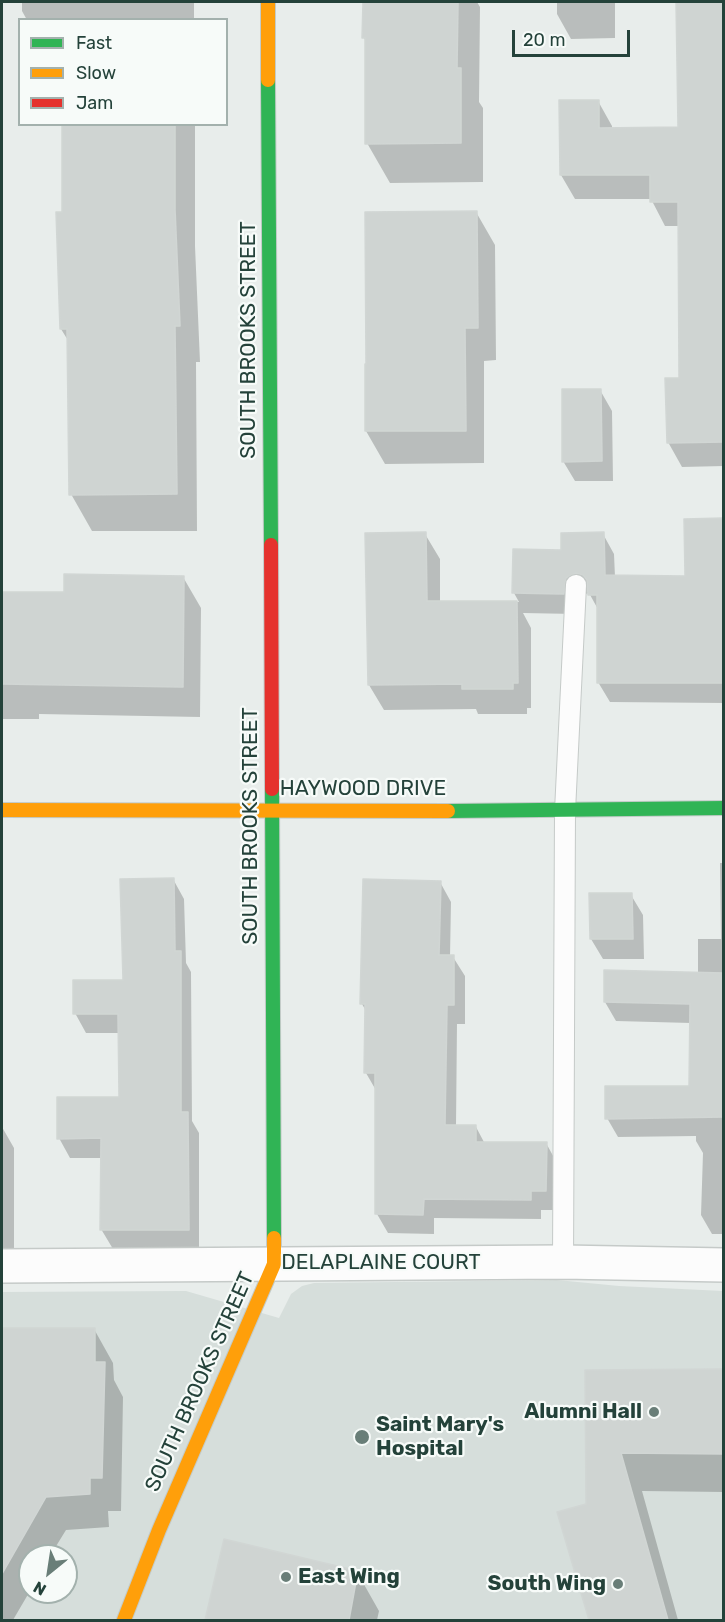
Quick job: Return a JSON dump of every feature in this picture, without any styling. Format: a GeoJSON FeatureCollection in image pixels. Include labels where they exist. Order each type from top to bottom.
{"type":"FeatureCollection","features":[{"type":"Feature","properties":{"kind":"street","name":"SOUTH BROOKS STREET"},"geometry":{"type":"LineString","coordinates":[[124,1620],[148,1554],[258,1306],[274,1264],[268,2]]}},
{"type":"Feature","properties":{"kind":"street","name":"HAYWOOD DRIVE"},"geometry":{"type":"LineString","coordinates":[[2,810],[565,811],[723,808]]}},
{"type":"Feature","properties":{"kind":"street","name":"DELAPLAINE COURT"},"geometry":{"type":"LineString","coordinates":[[2,1266],[563,1262],[723,1265]]}},
{"type":"Feature","properties":{"kind":"lane"},"geometry":{"type":"LineString","coordinates":[[563,1262],[565,811],[576,585]]}},
{"type":"Feature","properties":{"kind":"shaded area","name":"Saint Mary's Hospital"},"geometry":{"type":"Polygon","coordinates":[[[557,1280],[619,1286],[723,1291],[723,1620],[2,1620],[2,1292],[186,1291],[279,1318],[291,1294],[302,1286],[314,1283],[557,1280]]]}},
{"type":"Feature","properties":{"kind":"building"},"geometry":{"type":"Polygon","coordinates":[[[363,2],[458,2],[457,68],[461,68],[461,143],[365,144],[363,2]]]}},
{"type":"Feature","properties":{"kind":"building"},"geometry":{"type":"Polygon","coordinates":[[[676,2],[723,2],[723,442],[667,443],[665,378],[679,378],[678,202],[650,202],[650,175],[560,175],[559,100],[599,100],[599,128],[678,127],[676,2]]]}},
{"type":"Feature","properties":{"kind":"building"},"geometry":{"type":"Polygon","coordinates":[[[62,126],[175,126],[175,209],[180,326],[175,326],[177,494],[69,495],[67,329],[60,329],[56,212],[62,212],[62,126]]]}},
{"type":"Feature","properties":{"kind":"building"},"geometry":{"type":"Polygon","coordinates":[[[477,211],[478,328],[465,328],[466,431],[365,431],[365,212],[477,211]]]}},
{"type":"Feature","properties":{"kind":"building"},"geometry":{"type":"Polygon","coordinates":[[[562,389],[601,389],[602,461],[562,462],[562,389]]]}},
{"type":"Feature","properties":{"kind":"building"},"geometry":{"type":"Polygon","coordinates":[[[723,518],[723,683],[597,683],[597,595],[588,595],[587,580],[583,575],[576,573],[566,578],[564,594],[512,593],[513,549],[561,550],[561,533],[604,532],[605,575],[685,576],[684,519],[723,518]]]}},
{"type":"Feature","properties":{"kind":"building"},"geometry":{"type":"Polygon","coordinates":[[[426,532],[427,601],[517,601],[518,683],[513,683],[513,689],[462,689],[462,684],[368,685],[365,533],[426,532]]]}},
{"type":"Feature","properties":{"kind":"building"},"geometry":{"type":"Polygon","coordinates":[[[64,574],[184,576],[183,687],[2,684],[2,592],[64,592],[64,574]]]}},
{"type":"Feature","properties":{"kind":"building"},"geometry":{"type":"Polygon","coordinates":[[[174,878],[175,951],[181,951],[181,1112],[188,1112],[189,1230],[100,1230],[101,1138],[57,1139],[57,1097],[119,1097],[118,1014],[73,1014],[73,980],[123,980],[120,879],[174,878]]]}},
{"type":"Feature","properties":{"kind":"building"},"geometry":{"type":"Polygon","coordinates":[[[363,879],[441,881],[439,955],[454,955],[454,1005],[447,1005],[445,1125],[476,1125],[476,1142],[547,1142],[546,1191],[531,1191],[531,1200],[424,1199],[423,1215],[375,1214],[375,1073],[364,1073],[365,1004],[360,1004],[363,879]]]}},
{"type":"Feature","properties":{"kind":"building"},"geometry":{"type":"Polygon","coordinates":[[[589,893],[632,893],[633,939],[590,939],[589,893]]]}},
{"type":"Feature","properties":{"kind":"building"},"geometry":{"type":"Polygon","coordinates":[[[604,970],[723,973],[723,1117],[605,1119],[605,1086],[689,1086],[690,1004],[604,1002],[604,970]]]}},
{"type":"Feature","properties":{"kind":"building"},"geometry":{"type":"Polygon","coordinates":[[[2,1328],[95,1328],[95,1362],[105,1362],[102,1478],[90,1478],[90,1494],[46,1497],[2,1574],[2,1328]]]}},
{"type":"Feature","properties":{"kind":"building"},"geometry":{"type":"Polygon","coordinates":[[[723,1369],[723,1454],[621,1453],[668,1620],[589,1620],[557,1512],[586,1504],[585,1370],[723,1369]]]}},
{"type":"Feature","properties":{"kind":"building","name":"East Wing"},"geometry":{"type":"Polygon","coordinates":[[[224,1539],[358,1571],[349,1620],[205,1620],[224,1539]]]}},
{"type":"Feature","properties":{"kind":"traffic: fast"},"geometry":{"type":"LineString","coordinates":[[268,80],[271,545]]}},
{"type":"Feature","properties":{"kind":"traffic: fast"},"geometry":{"type":"LineString","coordinates":[[272,789],[274,1238]]}},
{"type":"Feature","properties":{"kind":"traffic: fast"},"geometry":{"type":"LineString","coordinates":[[448,811],[724,808]]}},
{"type":"Feature","properties":{"kind":"traffic: slow"},"geometry":{"type":"LineString","coordinates":[[268,2],[268,80]]}},
{"type":"Feature","properties":{"kind":"traffic: slow"},"geometry":{"type":"LineString","coordinates":[[2,810],[448,811]]}},
{"type":"Feature","properties":{"kind":"traffic: slow"},"geometry":{"type":"LineString","coordinates":[[124,1620],[159,1530],[274,1264],[274,1238]]}},
{"type":"Feature","properties":{"kind":"traffic: jam"},"geometry":{"type":"LineString","coordinates":[[271,545],[272,789]]}},
{"type":"Feature","properties":{"kind":"place","name":"Alumni Hall"},"geometry":{"type":"Point","coordinates":[654,1412]}},
{"type":"Feature","properties":{"kind":"place","name":"Saint Mary's Hospital"},"geometry":{"type":"Point","coordinates":[362,1437]}},
{"type":"Feature","properties":{"kind":"place","name":"East Wing"},"geometry":{"type":"Point","coordinates":[286,1577]}},
{"type":"Feature","properties":{"kind":"place","name":"South Wing"},"geometry":{"type":"Point","coordinates":[618,1584]}}]}
